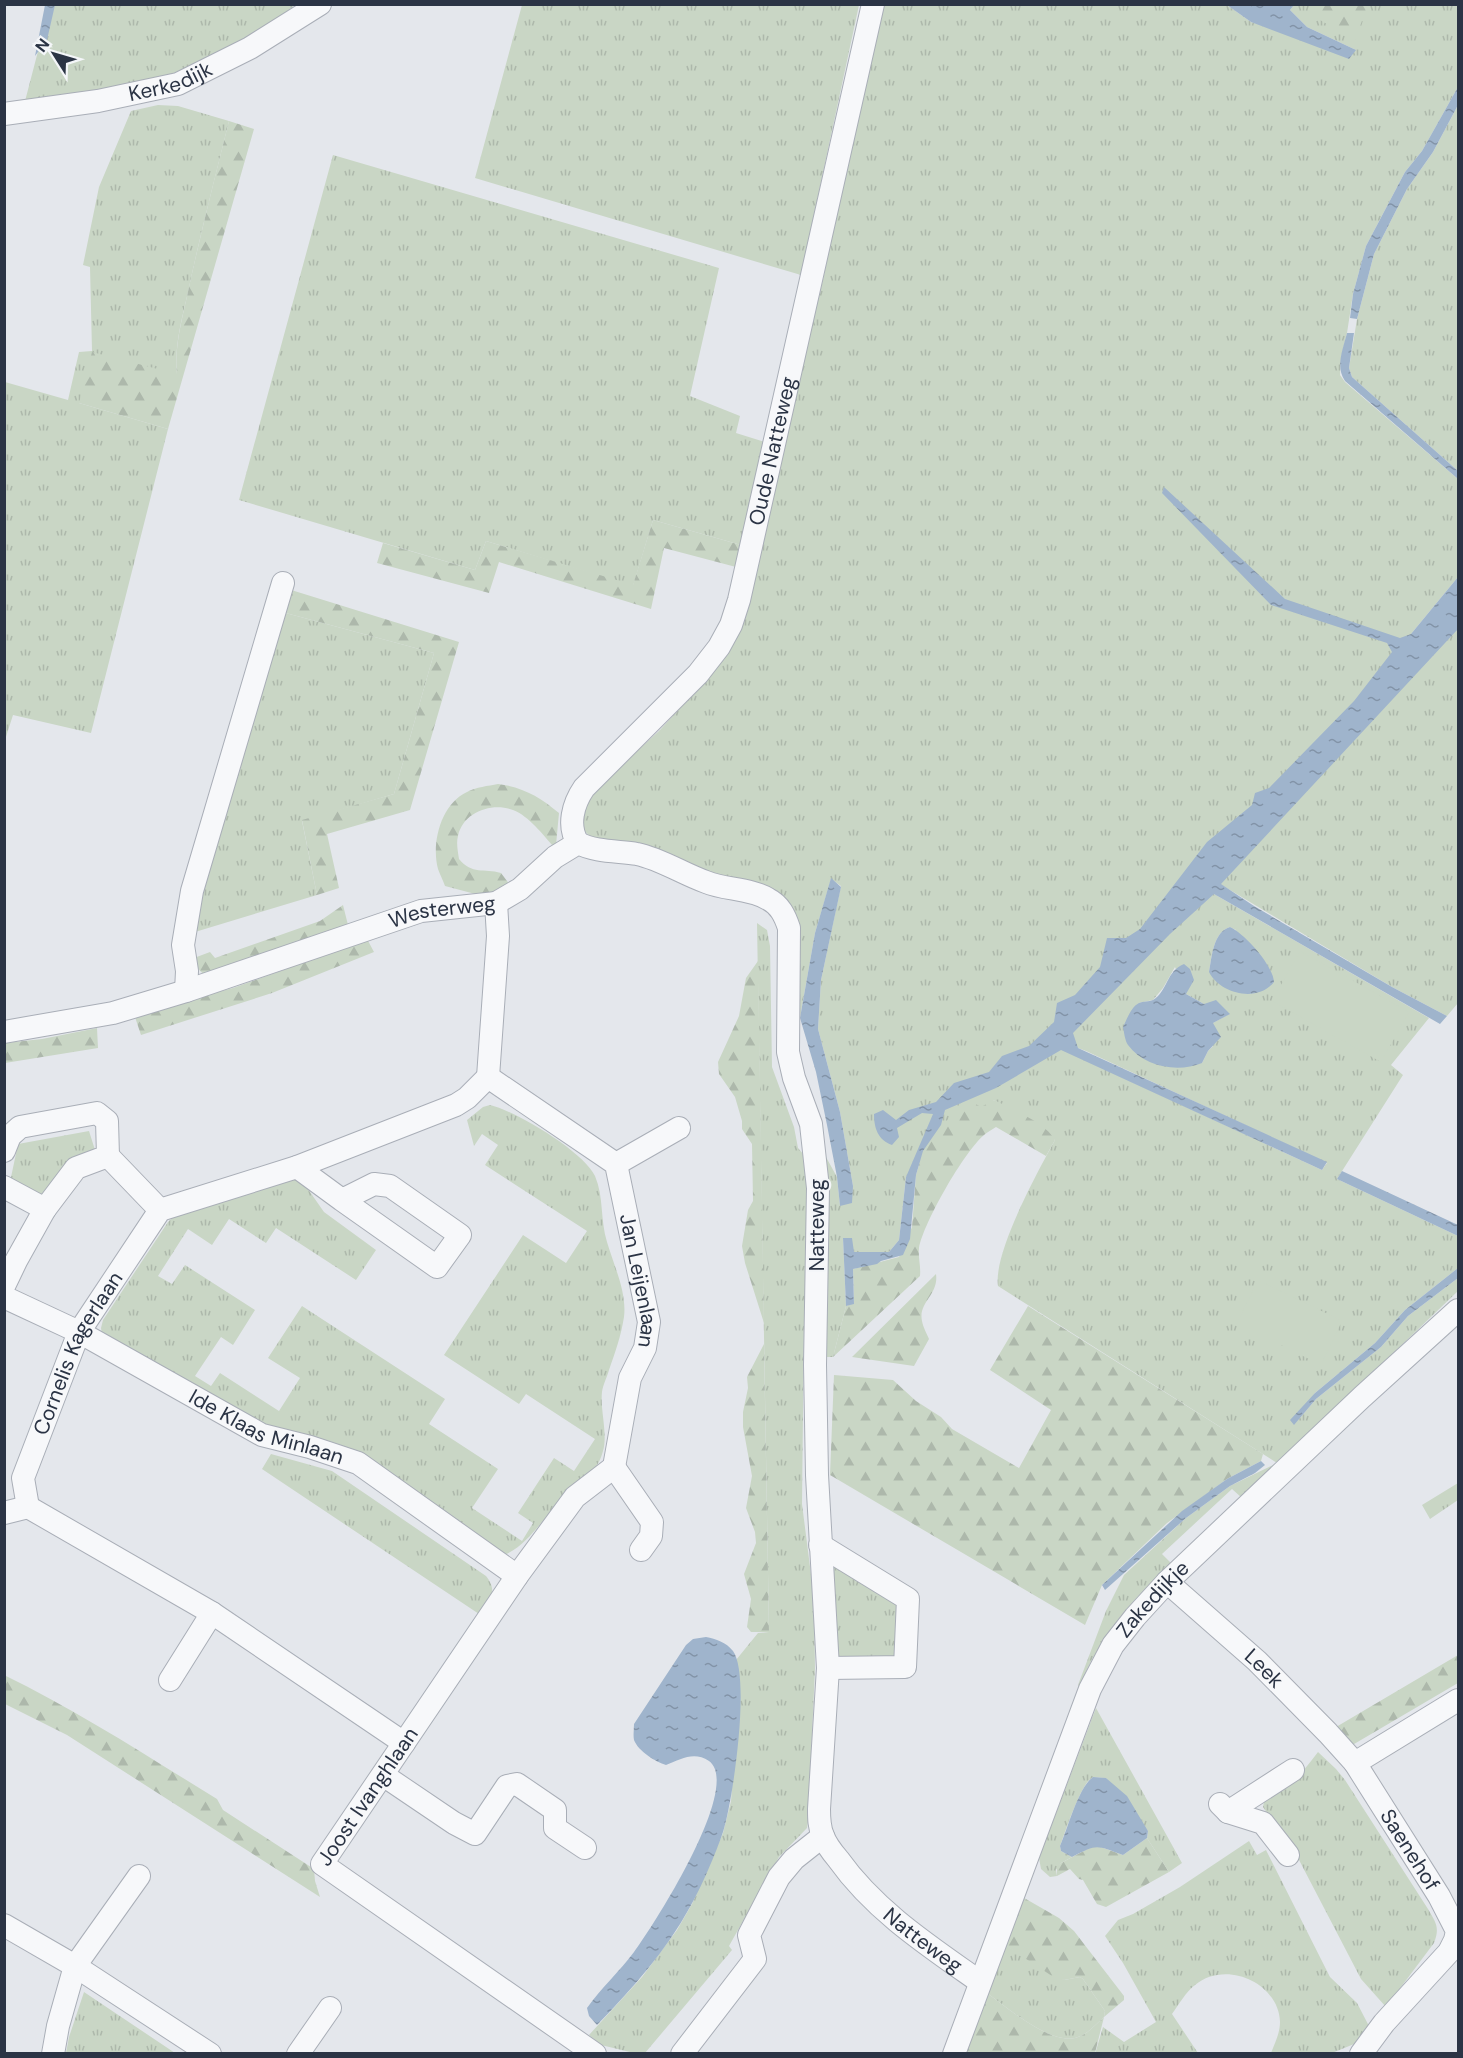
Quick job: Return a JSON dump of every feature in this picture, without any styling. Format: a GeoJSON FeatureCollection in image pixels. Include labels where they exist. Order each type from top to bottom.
{"type":"FeatureCollection","features":[{"type":"Feature","properties":{"kind":"street","name":"Kerkedijk"},"geometry":{"type":"LineString","coordinates":[[4,114],[98,101],[178,84],[250,48],[320,4]]}},
{"type":"Feature","properties":{"kind":"street","name":"Oude Natteweg"},"geometry":{"type":"LineString","coordinates":[[578,843],[572,828],[574,809],[584,788],[698,674],[719,647],[731,625],[873,4]]}},
{"type":"Feature","properties":{"kind":"street"},"geometry":{"type":"LineString","coordinates":[[186,991],[187,971],[183,945],[190,898],[283,583]]}},
{"type":"Feature","properties":{"kind":"street","name":"Westerweg"},"geometry":{"type":"LineString","coordinates":[[4,1032],[113,1013],[186,991],[421,911],[496,903],[520,889],[555,857],[578,843]]}},
{"type":"Feature","properties":{"kind":"street","name":"Natteweg"},"geometry":{"type":"LineString","coordinates":[[578,843],[591,848],[639,854],[705,882],[761,895],[770,899],[783,911],[789,928],[788,1052],[794,1078],[812,1124],[818,1188],[815,1365],[820,1545],[828,1668],[819,1809],[823,1836],[849,1875],[873,1901],[980,1982],[954,2054]]}},
{"type":"Feature","properties":{"kind":"street"},"geometry":{"type":"LineString","coordinates":[[4,1151],[10,1136],[20,1127],[97,1113],[107,1121],[108,1156],[160,1210],[297,1167],[456,1105],[467,1098],[488,1077],[498,936],[496,903]]}},
{"type":"Feature","properties":{"kind":"street"},"geometry":{"type":"LineString","coordinates":[[488,1077],[616,1164],[679,1128]]}},
{"type":"Feature","properties":{"kind":"street"},"geometry":{"type":"LineString","coordinates":[[4,1286],[45,1209],[76,1168],[108,1156]]}},
{"type":"Feature","properties":{"kind":"street","name":"Jan Leijenlaan"},"geometry":{"type":"LineString","coordinates":[[614,1467],[630,1378],[645,1348],[649,1322],[616,1164]]}},
{"type":"Feature","properties":{"kind":"street"},"geometry":{"type":"LineString","coordinates":[[297,1167],[342,1200],[437,1267],[460,1235],[390,1186],[375,1184],[342,1200]]}},
{"type":"Feature","properties":{"kind":"street"},"geometry":{"type":"LineString","coordinates":[[4,1187],[45,1209]]}},
{"type":"Feature","properties":{"kind":"street","name":"Cornelis Kagerlaan"},"geometry":{"type":"LineString","coordinates":[[28,1507],[23,1478],[79,1332],[160,1210]]}},
{"type":"Feature","properties":{"kind":"street","name":"Ide Klaas Minlaan"},"geometry":{"type":"LineString","coordinates":[[4,1297],[79,1332],[262,1435],[310,1447],[358,1463],[517,1576]]}},
{"type":"Feature","properties":{"kind":"street","name":"Zakedijkje"},"geometry":{"type":"LineString","coordinates":[[980,1982],[1090,1689],[1118,1638],[1167,1582],[1362,1397],[1458,1310]]}},
{"type":"Feature","properties":{"kind":"street"},"geometry":{"type":"LineString","coordinates":[[614,1467],[652,1522],[651,1536],[641,1550]]}},
{"type":"Feature","properties":{"kind":"street","name":"Joost Ivanghlaan"},"geometry":{"type":"LineString","coordinates":[[595,2054],[322,1864],[517,1576],[575,1497],[614,1467]]}},
{"type":"Feature","properties":{"kind":"street"},"geometry":{"type":"LineString","coordinates":[[4,1513],[28,1507],[212,1613],[404,1743]]}},
{"type":"Feature","properties":{"kind":"street"},"geometry":{"type":"LineString","coordinates":[[820,1545],[908,1599],[905,1667],[828,1668]]}},
{"type":"Feature","properties":{"kind":"street","name":"Leek"},"geometry":{"type":"LineString","coordinates":[[1167,1582],[1257,1661],[1355,1763]]}},
{"type":"Feature","properties":{"kind":"street"},"geometry":{"type":"LineString","coordinates":[[170,1680],[212,1613]]}},
{"type":"Feature","properties":{"kind":"street"},"geometry":{"type":"LineString","coordinates":[[1355,1763],[1458,1700]]}},
{"type":"Feature","properties":{"kind":"street","name":"Saenehof"},"geometry":{"type":"LineString","coordinates":[[1355,1763],[1439,1896],[1457,1931],[1449,1952],[1384,2023],[1361,2054]]}},
{"type":"Feature","properties":{"kind":"street"},"geometry":{"type":"LineString","coordinates":[[1288,1855],[1263,1823],[1224,1808],[1293,1770]]}},
{"type":"Feature","properties":{"kind":"street"},"geometry":{"type":"LineString","coordinates":[[383,1775],[454,1823],[475,1834],[507,1786],[518,1784],[555,1810],[555,1828],[585,1848]]}},
{"type":"Feature","properties":{"kind":"street"},"geometry":{"type":"LineString","coordinates":[[682,2054],[755,1959],[749,1935],[779,1877],[794,1859],[823,1836]]}},
{"type":"Feature","properties":{"kind":"street"},"geometry":{"type":"LineString","coordinates":[[53,2054],[58,2026],[75,1966],[139,1876]]}},
{"type":"Feature","properties":{"kind":"street"},"geometry":{"type":"LineString","coordinates":[[4,1925],[75,1966],[210,2054]]}},
{"type":"Feature","properties":{"kind":"street"},"geometry":{"type":"LineString","coordinates":[[298,2054],[330,2008]]}},
{"type":"Feature","properties":{"kind":"green space"},"geometry":{"type":"Polygon","coordinates":[[[1359,4],[1367,7],[1355,40],[1313,16],[1313,5],[1359,4]]]}},
{"type":"Feature","properties":{"kind":"green space"},"geometry":{"type":"Polygon","coordinates":[[[54,5],[295,5],[272,23],[229,48],[165,77],[24,105],[43,32],[54,5]]]}},
{"type":"Feature","properties":{"kind":"green space"},"geometry":{"type":"Polygon","coordinates":[[[522,5],[859,5],[801,275],[475,178],[522,5]]]}},
{"type":"Feature","properties":{"kind":"green space"},"geometry":{"type":"Polygon","coordinates":[[[879,5],[1227,5],[1251,22],[1356,50],[1307,27],[1290,10],[1294,5],[1458,5],[1458,87],[1422,151],[1405,172],[1366,246],[1353,294],[1340,375],[1345,382],[1458,479],[1458,577],[1411,634],[1458,605],[1458,1003],[1447,1016],[1392,987],[1220,884],[1214,894],[1429,1018],[1391,1065],[1403,1075],[1337,1179],[1458,1236],[1458,1268],[1405,1310],[1375,1343],[1315,1393],[1298,1420],[1316,1399],[1381,1347],[1408,1316],[1458,1278],[1458,1291],[1242,1498],[1232,1489],[1162,1554],[1172,1564],[1143,1591],[1118,1620],[1096,1652],[1079,1687],[1106,1611],[1124,1575],[1186,1518],[1230,1486],[1277,1463],[998,1286],[998,1272],[1009,1233],[1055,1140],[994,1100],[906,1177],[899,1240],[889,1252],[854,1252],[843,1238],[846,1306],[833,1357],[825,1357],[821,1148],[837,1177],[840,1206],[853,1186],[840,1112],[818,1029],[821,980],[841,886],[831,879],[815,933],[800,1018],[796,1002],[795,915],[591,837],[581,828],[589,795],[660,730],[708,677],[781,451],[823,280],[879,5]],[[1230,927],[1224,930],[1217,939],[1209,972],[1236,930],[1230,927]],[[1175,967],[1153,1000],[1139,1003],[1202,1063],[1213,1046],[1213,1023],[1229,1014],[1186,994],[1175,967]],[[1078,1048],[1063,1050],[1322,1170],[1327,1163],[1086,1051],[1078,1048]]]}},
{"type":"Feature","properties":{"kind":"green space"},"geometry":{"type":"Polygon","coordinates":[[[158,105],[178,106],[229,121],[181,322],[177,374],[79,403],[168,429],[91,733],[13,715],[5,740],[5,382],[68,400],[79,352],[92,351],[90,267],[83,265],[99,187],[131,111],[158,105]]]}},
{"type":"Feature","properties":{"kind":"green space"},"geometry":{"type":"Polygon","coordinates":[[[1458,105],[1458,471],[1352,377],[1349,368],[1357,319],[1374,254],[1407,189],[1433,152],[1458,105]]]}},
{"type":"Feature","properties":{"kind":"green space"},"geometry":{"type":"Polygon","coordinates":[[[229,121],[254,129],[168,429],[79,403],[92,352],[177,374],[178,341],[182,320],[229,121]]]}},
{"type":"Feature","properties":{"kind":"green space"},"geometry":{"type":"Polygon","coordinates":[[[333,155],[719,268],[690,396],[740,416],[736,433],[765,442],[741,545],[653,520],[633,586],[486,541],[475,570],[239,500],[333,155]]]}},
{"type":"Feature","properties":{"kind":"green space"},"geometry":{"type":"Polygon","coordinates":[[[653,520],[741,545],[736,567],[664,548],[651,609],[499,562],[489,593],[377,563],[383,543],[475,570],[486,541],[633,585],[653,520]]]}},
{"type":"Feature","properties":{"kind":"green space"},"geometry":{"type":"Polygon","coordinates":[[[288,589],[459,642],[410,810],[327,834],[339,888],[317,895],[302,820],[394,794],[434,653],[282,612],[288,589]]]}},
{"type":"Feature","properties":{"kind":"green space"},"geometry":{"type":"Polygon","coordinates":[[[282,612],[434,653],[394,794],[302,821],[317,895],[195,932],[213,840],[282,612]]]}},
{"type":"Feature","properties":{"kind":"green space"},"geometry":{"type":"Polygon","coordinates":[[[498,784],[531,794],[559,813],[556,845],[554,847],[530,821],[519,813],[505,808],[488,808],[472,815],[461,828],[457,842],[459,859],[474,869],[501,873],[510,885],[490,896],[445,886],[438,869],[436,848],[440,825],[445,815],[451,805],[467,792],[498,784]]]}},
{"type":"Feature","properties":{"kind":"green space"},"geometry":{"type":"Polygon","coordinates":[[[343,905],[348,925],[207,977],[195,963],[194,958],[210,952],[215,958],[320,921],[343,905]]]}},
{"type":"Feature","properties":{"kind":"green space"},"geometry":{"type":"Polygon","coordinates":[[[757,923],[767,930],[770,946],[772,1067],[794,1127],[798,1148],[810,1162],[810,1223],[804,1324],[802,1504],[814,1598],[815,1669],[808,1822],[807,1828],[779,1857],[729,1946],[732,1950],[645,2053],[634,2053],[601,2045],[589,2035],[642,1977],[677,1930],[692,1904],[723,1833],[731,1801],[740,1682],[736,1660],[758,1633],[769,1632],[757,923]]]}},
{"type":"Feature","properties":{"kind":"green space"},"geometry":{"type":"Polygon","coordinates":[[[366,937],[374,952],[272,993],[141,1035],[135,1017],[233,988],[366,937]]]}},
{"type":"Feature","properties":{"kind":"green space"},"geometry":{"type":"Polygon","coordinates":[[[1300,951],[1409,1012],[1381,1062],[1272,1001],[1300,951]]]}},
{"type":"Feature","properties":{"kind":"green space"},"geometry":{"type":"Polygon","coordinates":[[[758,961],[764,1323],[742,1246],[748,1210],[753,1201],[752,1144],[742,1129],[735,1097],[719,1074],[718,1062],[739,1016],[746,978],[758,961]]]}},
{"type":"Feature","properties":{"kind":"green space"},"geometry":{"type":"Polygon","coordinates":[[[97,1028],[98,1048],[5,1063],[5,1043],[42,1039],[97,1028]]]}},
{"type":"Feature","properties":{"kind":"green space"},"geometry":{"type":"Polygon","coordinates":[[[965,1098],[981,1107],[994,1100],[1036,1122],[1055,1140],[1046,1156],[996,1127],[984,1135],[956,1171],[928,1222],[919,1248],[920,1276],[833,1357],[846,1306],[854,1303],[853,1269],[899,1257],[912,1227],[916,1175],[923,1151],[965,1098]]]}},
{"type":"Feature","properties":{"kind":"green space"},"geometry":{"type":"Polygon","coordinates":[[[490,1105],[516,1115],[548,1134],[578,1156],[595,1176],[600,1192],[605,1234],[624,1298],[624,1317],[620,1338],[602,1392],[605,1437],[599,1461],[581,1485],[511,1552],[504,1555],[329,1446],[255,1426],[102,1335],[103,1320],[168,1222],[177,1213],[281,1181],[299,1179],[324,1212],[376,1250],[356,1280],[276,1228],[266,1243],[229,1219],[212,1245],[188,1229],[158,1276],[172,1284],[185,1265],[255,1310],[233,1345],[221,1337],[195,1376],[211,1386],[220,1373],[279,1411],[300,1378],[268,1358],[302,1306],[445,1399],[429,1424],[498,1469],[472,1508],[522,1541],[533,1523],[518,1513],[554,1458],[574,1471],[595,1439],[526,1394],[519,1404],[444,1355],[523,1235],[566,1263],[587,1231],[485,1165],[498,1145],[482,1134],[474,1146],[467,1120],[483,1107],[490,1105]]]}},
{"type":"Feature","properties":{"kind":"green space"},"geometry":{"type":"Polygon","coordinates":[[[89,1131],[95,1150],[46,1196],[10,1182],[18,1144],[89,1131]]]}},
{"type":"Feature","properties":{"kind":"green space"},"geometry":{"type":"Polygon","coordinates":[[[936,1274],[935,1288],[925,1303],[922,1314],[929,1339],[914,1366],[852,1357],[936,1274]]]}},
{"type":"Feature","properties":{"kind":"green space"},"geometry":{"type":"Polygon","coordinates":[[[1258,1280],[1342,1321],[1321,1365],[1237,1323],[1258,1280]]]}},
{"type":"Feature","properties":{"kind":"green space"},"geometry":{"type":"Polygon","coordinates":[[[1028,1306],[1263,1454],[1261,1461],[1227,1479],[1167,1523],[1102,1585],[1085,1625],[830,1475],[834,1375],[893,1380],[916,1401],[941,1417],[952,1429],[1019,1468],[1051,1410],[990,1370],[1028,1306]]]}},
{"type":"Feature","properties":{"kind":"green space"},"geometry":{"type":"Polygon","coordinates":[[[764,1344],[769,1632],[751,1632],[747,1627],[751,1599],[744,1574],[756,1543],[755,1532],[746,1508],[752,1476],[743,1427],[743,1412],[748,1388],[747,1377],[764,1344]]]}},
{"type":"Feature","properties":{"kind":"green space"},"geometry":{"type":"Polygon","coordinates":[[[271,1454],[332,1471],[486,1576],[492,1592],[479,1614],[262,1469],[271,1454]]]}},
{"type":"Feature","properties":{"kind":"green space"},"geometry":{"type":"Polygon","coordinates":[[[1458,1483],[1458,1500],[1430,1519],[1422,1505],[1458,1483]]]}},
{"type":"Feature","properties":{"kind":"green space"},"geometry":{"type":"Polygon","coordinates":[[[838,1561],[841,1570],[904,1610],[901,1648],[894,1656],[835,1657],[828,1566],[838,1561]]]}},
{"type":"Feature","properties":{"kind":"green space"},"geometry":{"type":"Polygon","coordinates":[[[1458,1655],[1458,1683],[1349,1747],[1331,1730],[1458,1655]]]}},
{"type":"Feature","properties":{"kind":"green space"},"geometry":{"type":"Polygon","coordinates":[[[4,1675],[85,1719],[217,1799],[223,1810],[314,1869],[320,1897],[67,1735],[5,1704],[4,1675]]]}},
{"type":"Feature","properties":{"kind":"green space"},"geometry":{"type":"Polygon","coordinates":[[[1096,1708],[1182,1863],[1169,1872],[1147,1838],[1148,1831],[1106,1778],[1092,1778],[1083,1789],[1074,1809],[1060,1846],[1061,1851],[1072,1857],[1061,1863],[1056,1870],[1057,1876],[1050,1877],[1041,1869],[1039,1858],[1096,1708]]]}},
{"type":"Feature","properties":{"kind":"green space"},"geometry":{"type":"Polygon","coordinates":[[[1318,1752],[1345,1780],[1436,1925],[1437,1933],[1434,1943],[1386,2007],[1361,1979],[1298,1858],[1263,1807],[1264,1802],[1281,1791],[1306,1768],[1318,1752]]]}},
{"type":"Feature","properties":{"kind":"green space"},"geometry":{"type":"Polygon","coordinates":[[[1147,1838],[1169,1872],[1106,1907],[1097,1904],[1083,1880],[1079,1879],[1070,1869],[1057,1876],[1057,1867],[1061,1863],[1093,1846],[1123,1855],[1147,1838]]]}},
{"type":"Feature","properties":{"kind":"green space"},"geometry":{"type":"Polygon","coordinates":[[[1249,1841],[1257,1855],[1266,1850],[1330,1977],[1357,2003],[1370,2028],[1359,2042],[1332,2053],[1271,2053],[1280,2022],[1271,1996],[1249,1979],[1221,1974],[1195,1985],[1172,2014],[1198,2053],[1095,2054],[1103,2027],[1124,2042],[1156,2022],[1105,1936],[1118,1920],[1180,1887],[1249,1841]]]}},
{"type":"Feature","properties":{"kind":"green space"},"geometry":{"type":"Polygon","coordinates":[[[1019,1895],[1059,1918],[1074,1931],[1124,1996],[1124,2000],[1104,2017],[1105,2011],[1083,1979],[1080,1977],[1064,1980],[1055,1978],[1002,1943],[1019,1895]]]}},
{"type":"Feature","properties":{"kind":"green space"},"geometry":{"type":"Polygon","coordinates":[[[1002,1943],[1064,1980],[1080,1977],[1083,1979],[1105,2011],[1104,2017],[1085,2033],[1067,2039],[1042,2031],[1016,2015],[984,1991],[1002,1943]]]}},
{"type":"Feature","properties":{"kind":"green space"},"geometry":{"type":"Polygon","coordinates":[[[984,1991],[1042,2031],[1067,2039],[1082,2036],[1104,2017],[1095,2053],[966,2054],[984,1991]]]}},
{"type":"Feature","properties":{"kind":"green space"},"geometry":{"type":"Polygon","coordinates":[[[84,1992],[175,2053],[66,2053],[84,1992]]]}},
{"type":"Feature","properties":{"kind":"water"},"geometry":{"type":"Polygon","coordinates":[[[45,5],[55,5],[47,40],[35,56],[45,5]]]}},
{"type":"Feature","properties":{"kind":"water"},"geometry":{"type":"Polygon","coordinates":[[[1227,5],[1294,5],[1290,10],[1307,27],[1356,50],[1349,59],[1251,22],[1227,5]]]}},
{"type":"Feature","properties":{"kind":"water"},"geometry":{"type":"Polygon","coordinates":[[[1458,87],[1458,105],[1433,152],[1407,189],[1374,254],[1357,319],[1350,318],[1353,294],[1366,246],[1405,172],[1422,151],[1458,87]]]}},
{"type":"Feature","properties":{"kind":"water"},"geometry":{"type":"Polygon","coordinates":[[[1347,333],[1354,333],[1349,368],[1352,377],[1458,471],[1458,479],[1345,381],[1340,364],[1347,333]]]}},
{"type":"Feature","properties":{"kind":"water"},"geometry":{"type":"Polygon","coordinates":[[[1164,487],[1285,599],[1400,638],[1411,634],[1458,577],[1458,629],[1221,884],[1254,906],[1392,987],[1447,1016],[1440,1024],[1214,894],[1170,934],[1073,1033],[1078,1048],[1327,1162],[1322,1170],[1061,1050],[996,1088],[945,1110],[941,1125],[923,1151],[916,1175],[910,1239],[903,1255],[853,1269],[854,1304],[846,1306],[843,1238],[852,1238],[854,1252],[889,1252],[899,1240],[906,1177],[933,1114],[922,1113],[897,1128],[899,1137],[892,1145],[883,1140],[878,1133],[874,1114],[883,1110],[896,1120],[909,1110],[936,1102],[954,1083],[989,1072],[1002,1056],[1029,1046],[1054,1022],[1057,1003],[1075,995],[1100,967],[1107,938],[1126,938],[1140,929],[1207,842],[1252,805],[1255,793],[1269,788],[1354,701],[1392,652],[1387,643],[1271,605],[1162,493],[1164,487]]]}},
{"type":"Feature","properties":{"kind":"water"},"geometry":{"type":"Polygon","coordinates":[[[831,878],[841,887],[821,980],[818,1029],[840,1112],[853,1186],[852,1203],[840,1206],[837,1177],[816,1072],[800,1018],[815,933],[831,878]]]}},
{"type":"Feature","properties":{"kind":"water"},"geometry":{"type":"Polygon","coordinates":[[[1230,927],[1250,943],[1269,967],[1274,982],[1267,989],[1249,994],[1240,993],[1222,986],[1209,972],[1217,939],[1224,930],[1230,927]]]}},
{"type":"Feature","properties":{"kind":"water"},"geometry":{"type":"Polygon","coordinates":[[[1184,964],[1190,969],[1194,980],[1186,994],[1204,1004],[1216,1000],[1230,1014],[1213,1023],[1221,1037],[1208,1051],[1202,1063],[1183,1068],[1172,1068],[1152,1063],[1135,1052],[1127,1043],[1123,1027],[1134,1007],[1158,996],[1174,971],[1184,964]]]}},
{"type":"Feature","properties":{"kind":"water"},"geometry":{"type":"Polygon","coordinates":[[[1342,1171],[1458,1225],[1458,1236],[1337,1179],[1342,1171]]]}},
{"type":"Feature","properties":{"kind":"water"},"geometry":{"type":"Polygon","coordinates":[[[1458,1268],[1458,1278],[1408,1316],[1381,1347],[1316,1399],[1294,1425],[1290,1420],[1315,1393],[1375,1343],[1405,1310],[1458,1268]]]}},
{"type":"Feature","properties":{"kind":"water"},"geometry":{"type":"Polygon","coordinates":[[[1261,1461],[1265,1465],[1230,1486],[1186,1518],[1105,1590],[1102,1585],[1182,1511],[1227,1479],[1261,1461]]]}},
{"type":"Feature","properties":{"kind":"water"},"geometry":{"type":"Polygon","coordinates":[[[706,1637],[721,1641],[733,1651],[738,1665],[740,1685],[735,1768],[723,1832],[703,1880],[681,1923],[648,1969],[597,2025],[589,2016],[587,2008],[634,1952],[659,1914],[692,1856],[714,1798],[716,1775],[709,1761],[693,1756],[666,1765],[643,1752],[634,1740],[634,1724],[686,1645],[693,1639],[706,1637]]]}},
{"type":"Feature","properties":{"kind":"water"},"geometry":{"type":"Polygon","coordinates":[[[1093,1777],[1106,1778],[1127,1796],[1148,1831],[1147,1838],[1123,1855],[1097,1847],[1072,1857],[1061,1851],[1060,1846],[1078,1799],[1093,1777]]]}}]}
